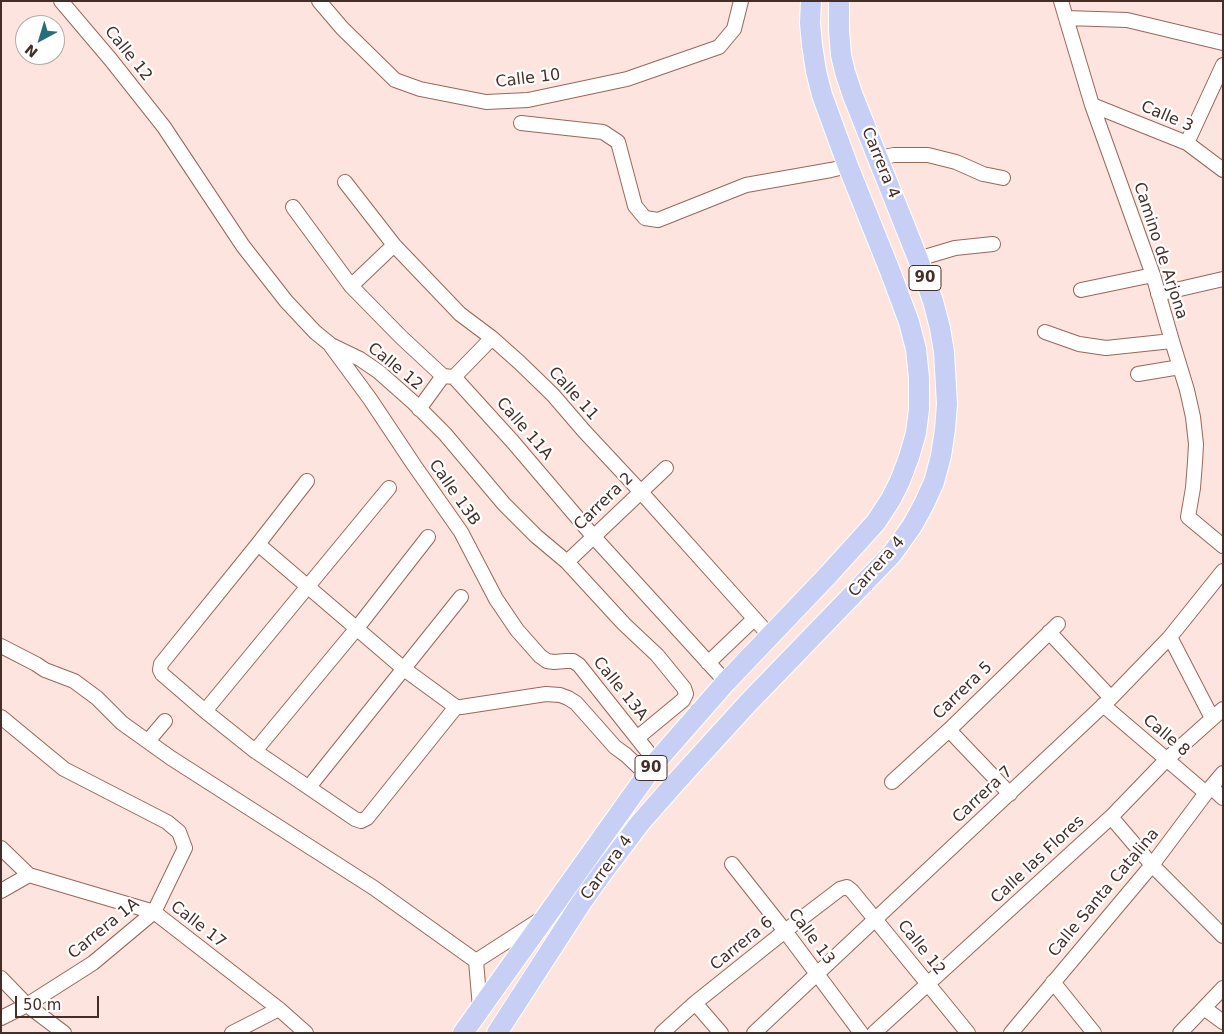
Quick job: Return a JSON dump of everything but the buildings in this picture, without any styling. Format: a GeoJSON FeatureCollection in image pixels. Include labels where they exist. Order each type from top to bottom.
{"type":"FeatureCollection","features":[{"type":"Feature","properties":{"kind":"highway","name":"Carrera 4"},"geometry":{"type":"LineString","coordinates":[[462,1033],[648,772],[726,682],[876,522],[891,499],[909,457],[916,433],[919,409],[919,378],[916,349],[909,322],[822,95],[816,72],[811,30],[811,1]]}},
{"type":"Feature","properties":{"kind":"highway","name":"Carrera 4"},"geometry":{"type":"LineString","coordinates":[[496,1033],[587,895],[640,823],[748,703],[892,554],[912,526],[934,482],[941,456],[947,404],[944,352],[940,328],[933,301],[918,259],[845,72],[838,30],[839,1]]}},
{"type":"Feature","properties":{"kind":"highway"},"geometry":{"type":"LineString","coordinates":[[829,574],[852,596]]}},
{"type":"Feature","properties":{"kind":"street","name":"Calle 12"},"geometry":{"type":"LineString","coordinates":[[61,1],[112,60],[164,127],[243,246],[286,301],[315,332],[331,345],[360,358],[379,372],[445,434],[504,504],[536,536],[567,562],[624,624],[657,655],[684,688],[686,694],[683,700],[637,738]]}},
{"type":"Feature","properties":{"kind":"street","name":"Calle 10"},"geometry":{"type":"LineString","coordinates":[[319,1],[342,28],[395,80],[420,89],[486,102],[528,100],[627,79],[719,47],[734,29],[741,1]]}},
{"type":"Feature","properties":{"kind":"street","name":"Camino de Arjona"},"geometry":{"type":"LineString","coordinates":[[1060,1],[1092,105],[1152,275],[1187,390],[1196,444],[1196,462],[1188,517],[1223,546]]}},
{"type":"Feature","properties":{"kind":"street"},"geometry":{"type":"LineString","coordinates":[[1066,18],[1127,20],[1223,43]]}},
{"type":"Feature","properties":{"kind":"street"},"geometry":{"type":"LineString","coordinates":[[1187,143],[1223,65]]}},
{"type":"Feature","properties":{"kind":"street","name":"Calle 3"},"geometry":{"type":"LineString","coordinates":[[1092,105],[1187,143],[1223,170]]}},
{"type":"Feature","properties":{"kind":"street"},"geometry":{"type":"LineString","coordinates":[[521,123],[603,132],[618,142],[635,206],[645,218],[658,220],[746,185],[848,166]]}},
{"type":"Feature","properties":{"kind":"street"},"geometry":{"type":"LineString","coordinates":[[878,158],[894,155],[928,155],[956,162],[982,174],[1004,178]]}},
{"type":"Feature","properties":{"kind":"street","name":"Calle 11"},"geometry":{"type":"LineString","coordinates":[[345,182],[394,246],[460,314],[492,338],[553,395],[584,432],[640,491],[770,636]]}},
{"type":"Feature","properties":{"kind":"street","name":"Calle 11A"},"geometry":{"type":"LineString","coordinates":[[293,207],[351,286],[401,337],[448,376],[519,449],[593,536],[726,682]]}},
{"type":"Feature","properties":{"kind":"street"},"geometry":{"type":"LineString","coordinates":[[918,259],[955,248],[993,244]]}},
{"type":"Feature","properties":{"kind":"street"},"geometry":{"type":"LineString","coordinates":[[351,286],[394,246]]}},
{"type":"Feature","properties":{"kind":"street"},"geometry":{"type":"LineString","coordinates":[[1081,290],[1152,275]]}},
{"type":"Feature","properties":{"kind":"street"},"geometry":{"type":"LineString","coordinates":[[1158,294],[1223,280]]}},
{"type":"Feature","properties":{"kind":"street"},"geometry":{"type":"LineString","coordinates":[[1045,332],[1079,344],[1106,348],[1172,341]]}},
{"type":"Feature","properties":{"kind":"street"},"geometry":{"type":"LineString","coordinates":[[419,409],[448,376],[492,338]]}},
{"type":"Feature","properties":{"kind":"street","name":"Calle 13B"},"geometry":{"type":"LineString","coordinates":[[331,345],[461,532],[496,599],[506,614],[517,630],[540,656],[547,661]]}},
{"type":"Feature","properties":{"kind":"street"},"geometry":{"type":"LineString","coordinates":[[1138,374],[1180,367]]}},
{"type":"Feature","properties":{"kind":"street","name":"Carrera 2"},"geometry":{"type":"LineString","coordinates":[[567,562],[666,468]]}},
{"type":"Feature","properties":{"kind":"street"},"geometry":{"type":"LineString","coordinates":[[307,482],[161,664],[160,670],[162,674],[255,751],[354,819],[360,821],[367,818],[456,707]]}},
{"type":"Feature","properties":{"kind":"street"},"geometry":{"type":"LineString","coordinates":[[204,710],[389,488]]}},
{"type":"Feature","properties":{"kind":"street"},"geometry":{"type":"LineString","coordinates":[[255,751],[357,628],[428,537]]}},
{"type":"Feature","properties":{"kind":"street"},"geometry":{"type":"LineString","coordinates":[[258,544],[404,669],[456,707],[461,708],[546,694],[560,695],[576,704],[615,747],[648,772]]}},
{"type":"Feature","properties":{"kind":"street","name":"Carrera 7"},"geometry":{"type":"LineString","coordinates":[[754,1033],[1107,702],[1170,637],[1223,571]]}},
{"type":"Feature","properties":{"kind":"street"},"geometry":{"type":"LineString","coordinates":[[309,787],[461,597]]}},
{"type":"Feature","properties":{"kind":"street"},"geometry":{"type":"LineString","coordinates":[[708,663],[754,619]]}},
{"type":"Feature","properties":{"kind":"street","name":"Calle 8"},"geometry":{"type":"LineString","coordinates":[[1054,628],[1107,702],[1167,759],[1208,790],[1223,798]]}},
{"type":"Feature","properties":{"kind":"street","name":"Carrera 5"},"geometry":{"type":"LineString","coordinates":[[892,782],[949,730],[1054,628]]}},
{"type":"Feature","properties":{"kind":"street"},"geometry":{"type":"LineString","coordinates":[[1170,637],[1218,714]]}},
{"type":"Feature","properties":{"kind":"street"},"geometry":{"type":"LineString","coordinates":[[1,646],[45,670],[74,681],[97,698],[122,722],[148,741],[374,888],[476,961],[480,1008]]}},
{"type":"Feature","properties":{"kind":"street","name":"Calle 13A"},"geometry":{"type":"LineString","coordinates":[[547,661],[566,661],[579,665],[637,738],[648,772]]}},
{"type":"Feature","properties":{"kind":"street","name":"Calle las Flores"},"geometry":{"type":"LineString","coordinates":[[874,1033],[1111,817],[1167,759],[1218,714]]}},
{"type":"Feature","properties":{"kind":"street","name":"Carrera 1A"},"geometry":{"type":"LineString","coordinates":[[1,717],[64,769],[167,822],[179,832],[185,848],[154,912],[93,963],[1,1018]]}},
{"type":"Feature","properties":{"kind":"street"},"geometry":{"type":"LineString","coordinates":[[148,741],[165,721]]}},
{"type":"Feature","properties":{"kind":"street"},"geometry":{"type":"LineString","coordinates":[[949,730],[1010,794]]}},
{"type":"Feature","properties":{"kind":"street","name":"Calle Santa Catalina"},"geometry":{"type":"LineString","coordinates":[[1011,1033],[1152,865],[1223,773]]}},
{"type":"Feature","properties":{"kind":"street"},"geometry":{"type":"LineString","coordinates":[[1111,817],[1152,865],[1223,936]]}},
{"type":"Feature","properties":{"kind":"street","name":"Calle 17"},"geometry":{"type":"LineString","coordinates":[[1,848],[29,875],[154,912],[279,1009],[306,1033]]}},
{"type":"Feature","properties":{"kind":"street","name":"Calle 13"},"geometry":{"type":"LineString","coordinates":[[732,864],[861,1033]]}},
{"type":"Feature","properties":{"kind":"street"},"geometry":{"type":"LineString","coordinates":[[1,891],[29,875]]}},
{"type":"Feature","properties":{"kind":"street","name":"Calle 12"},"geometry":{"type":"LineString","coordinates":[[847,887],[852,890],[968,1033]]}},
{"type":"Feature","properties":{"kind":"street","name":"Carrera 6"},"geometry":{"type":"LineString","coordinates":[[662,1033],[785,931],[840,889],[847,887]]}},
{"type":"Feature","properties":{"kind":"street"},"geometry":{"type":"LineString","coordinates":[[476,961],[543,919]]}},
{"type":"Feature","properties":{"kind":"street"},"geometry":{"type":"LineString","coordinates":[[1,978],[27,1004],[64,1033]]}},
{"type":"Feature","properties":{"kind":"street"},"geometry":{"type":"LineString","coordinates":[[1053,982],[1094,1033]]}},
{"type":"Feature","properties":{"kind":"street"},"geometry":{"type":"LineString","coordinates":[[1180,1033],[1223,988]]}},
{"type":"Feature","properties":{"kind":"street"},"geometry":{"type":"LineString","coordinates":[[695,1004],[721,1033]]}},
{"type":"Feature","properties":{"kind":"street"},"geometry":{"type":"LineString","coordinates":[[1204,1008],[1223,1022]]}},
{"type":"Feature","properties":{"kind":"street"},"geometry":{"type":"LineString","coordinates":[[232,1033],[279,1009]]}}]}
